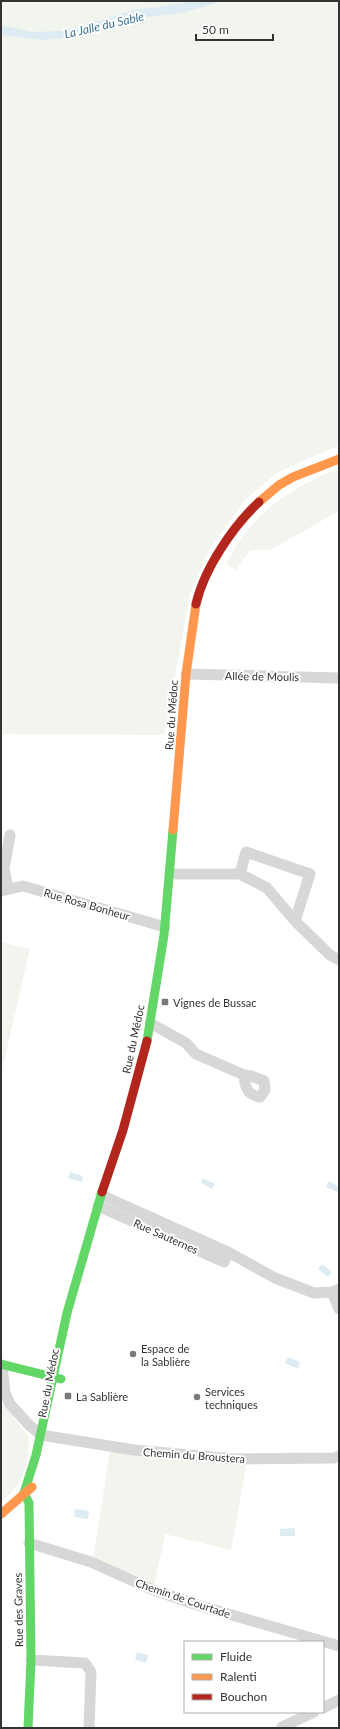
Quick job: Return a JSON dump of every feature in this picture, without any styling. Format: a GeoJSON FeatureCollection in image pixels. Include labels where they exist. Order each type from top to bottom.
{"type":"FeatureCollection","features":[{"type":"Feature","properties":{"kind":"street","name":"Rue du Médoc"},"geometry":{"type":"LineString","coordinates":[[24,1493],[34,1463],[46,1438],[53,1377],[66,1313],[98,1206],[123,1130],[146,1048],[165,927],[186,674],[190,634],[197,599],[206,574],[228,538],[257,504],[279,485],[293,477],[339,458]]}},
{"type":"Feature","properties":{"kind":"street","name":"Allée de Moulis"},"geometry":{"type":"LineString","coordinates":[[186,674],[339,678]]}},
{"type":"Feature","properties":{"kind":"street","name":"Rue Rosa Bonheur"},"geometry":{"type":"LineString","coordinates":[[10,835],[4,869],[5,890],[23,886],[165,927]]}},
{"type":"Feature","properties":{"kind":"street"},"geometry":{"type":"LineString","coordinates":[[240,874],[246,852],[310,874],[295,921]]}},
{"type":"Feature","properties":{"kind":"street"},"geometry":{"type":"LineString","coordinates":[[170,874],[240,874],[267,888],[295,921],[330,955],[339,960]]}},
{"type":"Feature","properties":{"kind":"street"},"geometry":{"type":"LineString","coordinates":[[150,1023],[186,1043],[196,1054],[244,1075]]}},
{"type":"Feature","properties":{"kind":"street","name":"Rue Sauternes"},"geometry":{"type":"LineString","coordinates":[[102,1195],[228,1252],[275,1278],[314,1293],[335,1291]]}},
{"type":"Feature","properties":{"kind":"street","name":"Rue Sauternes"},"geometry":{"type":"LineString","coordinates":[[98,1206],[224,1262],[228,1252]]}},
{"type":"Feature","properties":{"kind":"street"},"geometry":{"type":"LineString","coordinates":[[335,1291],[339,1309]]}},
{"type":"Feature","properties":{"kind":"street"},"geometry":{"type":"LineString","coordinates":[[46,1438],[10,1404],[5,1393],[1,1364],[53,1377]]}},
{"type":"Feature","properties":{"kind":"street","name":"Chemin du Broustera"},"geometry":{"type":"LineString","coordinates":[[46,1438],[134,1450],[235,1459],[337,1458]]}},
{"type":"Feature","properties":{"kind":"street","name":"Rue du Médoc"},"geometry":{"type":"LineString","coordinates":[[1,1514],[36,1484],[39,1478]]}},
{"type":"Feature","properties":{"kind":"street","name":"Rue des Graves"},"geometry":{"type":"LineString","coordinates":[[24,1493],[28,1503],[31,1660],[28,1728]]}},
{"type":"Feature","properties":{"kind":"street","name":"Chemin de Courtade"},"geometry":{"type":"LineString","coordinates":[[29,1543],[91,1562],[151,1589],[194,1604],[322,1641]]}},
{"type":"Feature","properties":{"kind":"street","name":"Chemin de Courtade"},"geometry":{"type":"LineString","coordinates":[[324,1642],[339,1646]]}},
{"type":"Feature","properties":{"kind":"street"},"geometry":{"type":"LineString","coordinates":[[31,1660],[85,1663],[91,1672],[89,1728]]}},
{"type":"Feature","properties":{"kind":"street"},"geometry":{"type":"LineString","coordinates":[[324,1708],[339,1700]]}},
{"type":"Feature","properties":{"kind":"street"},"geometry":{"type":"LineString","coordinates":[[282,1727],[312,1713]]}},
{"type":"Feature","properties":{"kind":"shaded area"},"geometry":{"type":"Polygon","coordinates":[[[1,1],[336,1],[339,6],[339,446],[277,473],[246,499],[209,550],[190,594],[164,735],[1,734],[1,1]]]}},
{"type":"Feature","properties":{"kind":"shaded area"},"geometry":{"type":"Polygon","coordinates":[[[339,468],[339,511],[270,550],[250,550],[236,570],[226,564],[248,530],[260,516],[273,505],[303,485],[339,468]]]}},
{"type":"Feature","properties":{"kind":"shaded area"},"geometry":{"type":"Polygon","coordinates":[[[1,942],[30,949],[1,1074],[1,942]]]}},
{"type":"Feature","properties":{"kind":"shaded area"},"geometry":{"type":"Polygon","coordinates":[[[1,1401],[29,1437],[29,1447],[24,1473],[20,1481],[9,1495],[1,1501],[1,1401]]]}},
{"type":"Feature","properties":{"kind":"shaded area"},"geometry":{"type":"Polygon","coordinates":[[[110,1450],[247,1463],[231,1550],[165,1534],[154,1586],[93,1560],[110,1450]]]}},
{"type":"Feature","properties":{"kind":"water","name":"La Jalle du Sable"},"geometry":{"type":"Polygon","coordinates":[[[193,1],[218,1],[214,4],[181,13],[136,18],[79,36],[43,40],[1,35],[1,25],[32,32],[62,31],[80,27],[137,9],[160,7],[193,1]]]}},
{"type":"Feature","properties":{"kind":"water"},"geometry":{"type":"Polygon","coordinates":[[[70,1172],[83,1176],[82,1182],[68,1178],[70,1172]]]}},
{"type":"Feature","properties":{"kind":"water"},"geometry":{"type":"Polygon","coordinates":[[[203,1178],[215,1184],[212,1189],[201,1183],[203,1178]]]}},
{"type":"Feature","properties":{"kind":"water"},"geometry":{"type":"Polygon","coordinates":[[[329,1181],[339,1187],[337,1192],[326,1187],[329,1181]]]}},
{"type":"Feature","properties":{"kind":"water"},"geometry":{"type":"Polygon","coordinates":[[[322,1264],[332,1272],[328,1277],[318,1269],[322,1264]]]}},
{"type":"Feature","properties":{"kind":"water"},"geometry":{"type":"Polygon","coordinates":[[[288,1357],[300,1362],[298,1369],[285,1363],[288,1357]]]}},
{"type":"Feature","properties":{"kind":"water"},"geometry":{"type":"Polygon","coordinates":[[[75,1509],[89,1511],[88,1519],[74,1517],[75,1509]]]}},
{"type":"Feature","properties":{"kind":"water"},"geometry":{"type":"Polygon","coordinates":[[[295,1528],[295,1536],[280,1536],[280,1529],[295,1528]]]}},
{"type":"Feature","properties":{"kind":"water"},"geometry":{"type":"Polygon","coordinates":[[[137,1652],[148,1655],[146,1663],[135,1660],[137,1652]]]}},
{"type":"Feature","properties":{"kind":"traffic: fast"},"geometry":{"type":"LineString","coordinates":[[147,1041],[164,935],[173,830]]}},
{"type":"Feature","properties":{"kind":"traffic: fast"},"geometry":{"type":"LineString","coordinates":[[24,1493],[36,1455],[67,1313],[102,1192]]}},
{"type":"Feature","properties":{"kind":"traffic: fast"},"geometry":{"type":"LineString","coordinates":[[1,1364],[61,1379]]}},
{"type":"Feature","properties":{"kind":"traffic: fast"},"geometry":{"type":"LineString","coordinates":[[24,1493],[29,1503],[31,1660],[28,1728]]}},
{"type":"Feature","properties":{"kind":"traffic: slow"},"geometry":{"type":"LineString","coordinates":[[259,502],[279,485],[293,477],[339,459]]}},
{"type":"Feature","properties":{"kind":"traffic: slow"},"geometry":{"type":"LineString","coordinates":[[173,830],[186,674],[196,604]]}},
{"type":"Feature","properties":{"kind":"traffic: slow"},"geometry":{"type":"LineString","coordinates":[[1,1514],[32,1487]]}},
{"type":"Feature","properties":{"kind":"traffic: jam"},"geometry":{"type":"LineString","coordinates":[[196,604],[206,577],[221,549],[239,523],[259,502]]}},
{"type":"Feature","properties":{"kind":"traffic: jam"},"geometry":{"type":"LineString","coordinates":[[102,1192],[123,1130],[147,1041]]}},
{"type":"Feature","properties":{"kind":"place","name":"Vignes de Bussac"},"geometry":{"type":"Point","coordinates":[165,1002]}},
{"type":"Feature","properties":{"kind":"place","name":"Espace de la Sablière"},"geometry":{"type":"Point","coordinates":[133,1354]}},
{"type":"Feature","properties":{"kind":"place","name":"La Sablière"},"geometry":{"type":"Point","coordinates":[68,1396]}},
{"type":"Feature","properties":{"kind":"place","name":"Services techniques"},"geometry":{"type":"Point","coordinates":[197,1397]}}]}
